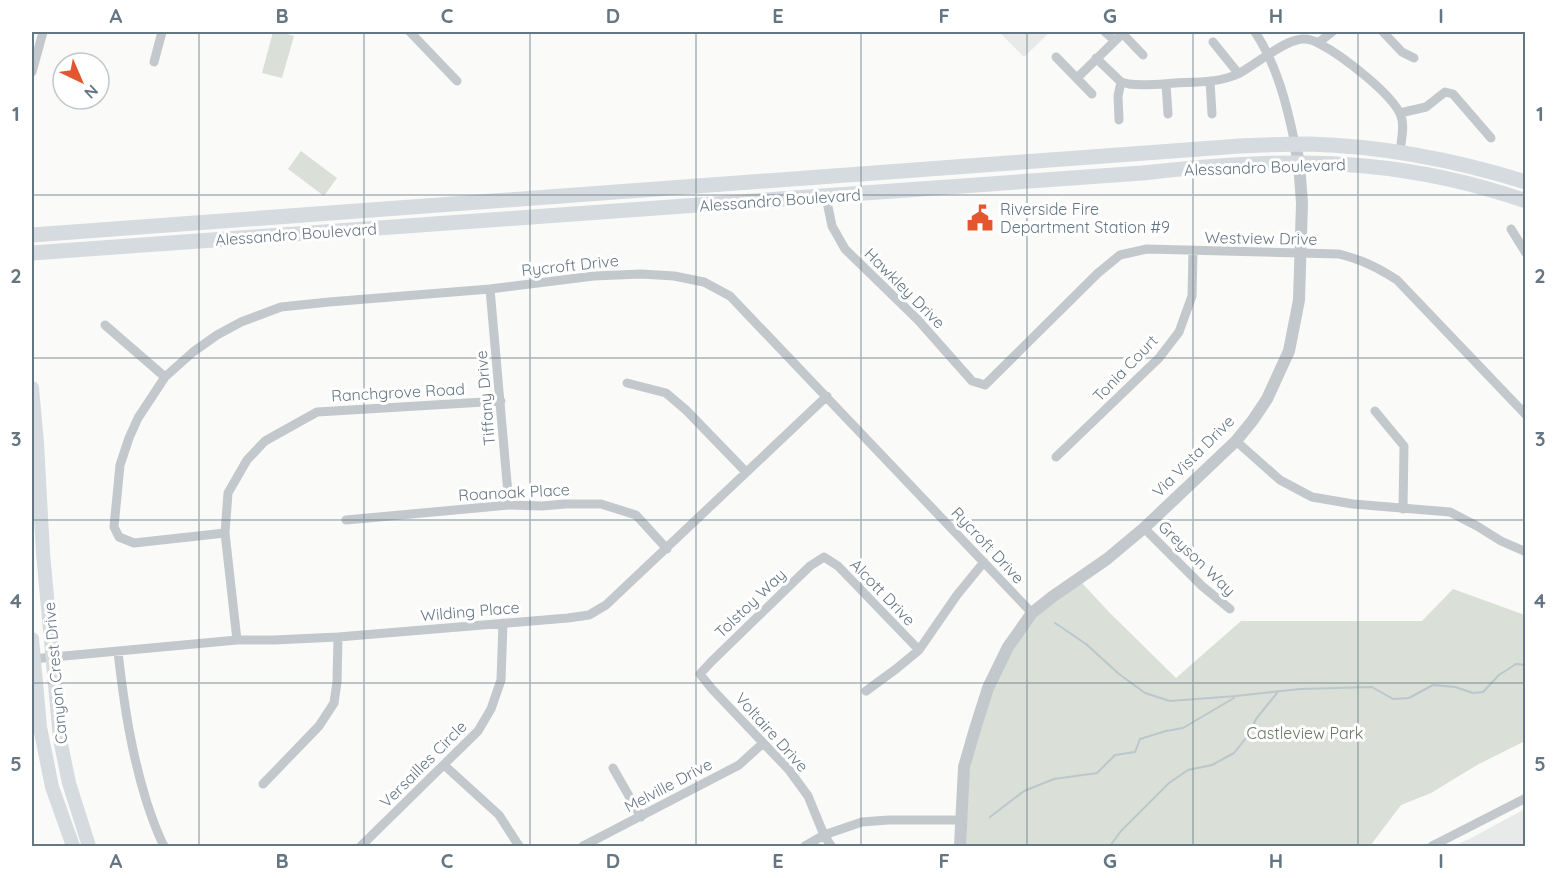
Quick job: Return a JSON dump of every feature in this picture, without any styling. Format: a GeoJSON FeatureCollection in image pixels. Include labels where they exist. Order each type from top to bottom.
{"type":"FeatureCollection","features":[{"type":"Feature","properties":{"kind":"main road","name":"Alessandro Boulevard"},"geometry":{"type":"LineString","coordinates":[[32,235],[1295,144],[1345,146],[1400,152],[1448,161],[1526,182]]}},
{"type":"Feature","properties":{"kind":"main road","name":"Alessandro Boulevard"},"geometry":{"type":"LineString","coordinates":[[32,252],[826,197],[1190,168],[1299,163],[1366,166],[1415,173],[1478,186],[1526,201]]}},
{"type":"Feature","properties":{"kind":"main road","name":"Canyon Crest Drive"},"geometry":{"type":"LineString","coordinates":[[32,388],[60,739],[69,783],[89,846]]}},
{"type":"Feature","properties":{"kind":"main road","name":"Canyon Crest Drive"},"geometry":{"type":"LineString","coordinates":[[32,639],[32,659],[42,737],[52,787],[73,846]]}},
{"type":"Feature","properties":{"kind":"street"},"geometry":{"type":"LineString","coordinates":[[32,72],[43,32]]}},
{"type":"Feature","properties":{"kind":"street"},"geometry":{"type":"LineString","coordinates":[[154,62],[162,32]]}},
{"type":"Feature","properties":{"kind":"street"},"geometry":{"type":"LineString","coordinates":[[410,32],[457,81]]}},
{"type":"Feature","properties":{"kind":"street"},"geometry":{"type":"LineString","coordinates":[[1105,32],[1120,35],[1143,55]]}},
{"type":"Feature","properties":{"kind":"street","name":"Via Vista Drive"},"geometry":{"type":"LineString","coordinates":[[960,846],[964,767],[988,688],[1008,647],[1032,614],[1052,597],[1107,559],[1144,528],[1236,441],[1267,399],[1288,351],[1299,300],[1302,203],[1299,163],[1281,89],[1265,46],[1255,32]]}},
{"type":"Feature","properties":{"kind":"street"},"geometry":{"type":"LineString","coordinates":[[1318,43],[1332,32]]}},
{"type":"Feature","properties":{"kind":"street"},"geometry":{"type":"LineString","coordinates":[[1383,32],[1402,52],[1414,58]]}},
{"type":"Feature","properties":{"kind":"street"},"geometry":{"type":"LineString","coordinates":[[1077,78],[1120,35]]}},
{"type":"Feature","properties":{"kind":"street"},"geometry":{"type":"LineString","coordinates":[[1096,58],[1121,82],[1135,85],[1166,84],[1225,79],[1289,43],[1298,40],[1318,43],[1360,71],[1400,113],[1403,122],[1400,152]]}},
{"type":"Feature","properties":{"kind":"street"},"geometry":{"type":"LineString","coordinates":[[1213,42],[1238,73]]}},
{"type":"Feature","properties":{"kind":"street"},"geometry":{"type":"LineString","coordinates":[[1056,57],[1092,93]]}},
{"type":"Feature","properties":{"kind":"street"},"geometry":{"type":"LineString","coordinates":[[1210,81],[1212,114]]}},
{"type":"Feature","properties":{"kind":"street"},"geometry":{"type":"LineString","coordinates":[[1119,120],[1118,96],[1121,82]]}},
{"type":"Feature","properties":{"kind":"street"},"geometry":{"type":"LineString","coordinates":[[1166,84],[1168,114]]}},
{"type":"Feature","properties":{"kind":"street"},"geometry":{"type":"LineString","coordinates":[[1400,113],[1426,107],[1445,92],[1453,94],[1491,138]]}},
{"type":"Feature","properties":{"kind":"street","name":"Hawkley Drive"},"geometry":{"type":"LineString","coordinates":[[826,197],[832,226],[845,249],[918,320],[972,381],[985,385]]}},
{"type":"Feature","properties":{"kind":"street"},"geometry":{"type":"LineString","coordinates":[[1511,229],[1526,254]]}},
{"type":"Feature","properties":{"kind":"street","name":"Westview Drive"},"geometry":{"type":"LineString","coordinates":[[985,385],[1098,273],[1120,255],[1147,249],[1338,254],[1380,268],[1397,280],[1526,415]]}},
{"type":"Feature","properties":{"kind":"street","name":"Tonia Court"},"geometry":{"type":"LineString","coordinates":[[1056,457],[1159,358],[1179,332],[1192,296],[1193,251]]}},
{"type":"Feature","properties":{"kind":"street","name":"Rycroft Drive"},"geometry":{"type":"LineString","coordinates":[[225,533],[134,543],[119,537],[114,527],[120,465],[138,418],[165,377],[193,352],[217,335],[241,322],[281,308],[490,289],[594,276],[641,274],[674,276],[704,282],[730,296],[1032,614]]}},
{"type":"Feature","properties":{"kind":"street","name":"Tiffany Drive"},"geometry":{"type":"LineString","coordinates":[[490,289],[509,505]]}},
{"type":"Feature","properties":{"kind":"street"},"geometry":{"type":"LineString","coordinates":[[105,325],[165,377]]}},
{"type":"Feature","properties":{"kind":"street"},"geometry":{"type":"LineString","coordinates":[[627,383],[666,393],[686,410],[746,472]]}},
{"type":"Feature","properties":{"kind":"street","name":"Wilding Place"},"geometry":{"type":"LineString","coordinates":[[32,659],[237,640],[338,637],[589,615],[606,605],[667,549],[827,396]]}},
{"type":"Feature","properties":{"kind":"street","name":"Ranchgrove Road"},"geometry":{"type":"LineString","coordinates":[[237,640],[225,533],[228,493],[247,460],[265,441],[316,412],[501,401]]}},
{"type":"Feature","properties":{"kind":"street"},"geometry":{"type":"LineString","coordinates":[[1375,411],[1404,446],[1403,508]]}},
{"type":"Feature","properties":{"kind":"street"},"geometry":{"type":"LineString","coordinates":[[1236,441],[1280,480],[1312,497],[1353,504],[1450,512],[1526,552]]}},
{"type":"Feature","properties":{"kind":"street","name":"Roanoak Place"},"geometry":{"type":"LineString","coordinates":[[346,520],[509,505],[601,504],[636,515],[667,549]]}},
{"type":"Feature","properties":{"kind":"street","name":"Greyson Way"},"geometry":{"type":"LineString","coordinates":[[1144,528],[1202,586],[1230,609]]}},
{"type":"Feature","properties":{"kind":"street","name":"Alcott Drive"},"geometry":{"type":"LineString","coordinates":[[824,557],[838,566],[919,650]]}},
{"type":"Feature","properties":{"kind":"street","name":"Tolstoy Way"},"geometry":{"type":"LineString","coordinates":[[700,674],[810,566],[824,557]]}},
{"type":"Feature","properties":{"kind":"street"},"geometry":{"type":"LineString","coordinates":[[866,691],[919,650],[957,595],[984,562]]}},
{"type":"Feature","properties":{"kind":"street","name":"Versailles Circle"},"geometry":{"type":"LineString","coordinates":[[361,846],[478,731],[491,709],[501,680],[503,623]]}},
{"type":"Feature","properties":{"kind":"street"},"geometry":{"type":"LineString","coordinates":[[263,784],[319,726],[334,703],[338,637]]}},
{"type":"Feature","properties":{"kind":"street"},"geometry":{"type":"LineString","coordinates":[[118,652],[123,703],[137,771],[151,816],[164,846]]}},
{"type":"Feature","properties":{"kind":"street","name":"Voltaire Drive"},"geometry":{"type":"LineString","coordinates":[[700,674],[789,771],[807,796],[831,846]]}},
{"type":"Feature","properties":{"kind":"street","name":"Melville Drive"},"geometry":{"type":"LineString","coordinates":[[583,846],[739,765],[763,743]]}},
{"type":"Feature","properties":{"kind":"street"},"geometry":{"type":"LineString","coordinates":[[444,765],[498,815],[519,846]]}},
{"type":"Feature","properties":{"kind":"street"},"geometry":{"type":"LineString","coordinates":[[613,768],[641,817]]}},
{"type":"Feature","properties":{"kind":"street"},"geometry":{"type":"LineString","coordinates":[[1432,846],[1526,798]]}},
{"type":"Feature","properties":{"kind":"street"},"geometry":{"type":"LineString","coordinates":[[805,846],[824,835],[862,822],[961,820]]}},
{"type":"Feature","properties":{"kind":"shaded area"},"geometry":{"type":"Polygon","coordinates":[[[999,32],[1050,32],[1024,57],[999,32]]]}},
{"type":"Feature","properties":{"kind":"shaded area"},"geometry":{"type":"Polygon","coordinates":[[[1525,809],[1525,846],[1454,846],[1471,838],[1525,809]]]}},
{"type":"Feature","properties":{"kind":"green space"},"geometry":{"type":"Polygon","coordinates":[[[273,32],[294,36],[282,78],[262,73],[273,32]]]}},
{"type":"Feature","properties":{"kind":"green space"},"geometry":{"type":"Polygon","coordinates":[[[301,151],[337,178],[324,196],[288,169],[301,151]]]}},
{"type":"Feature","properties":{"kind":"green space","name":"Castleview Park"},"geometry":{"type":"Polygon","coordinates":[[[1082,583],[1176,678],[1241,621],[1422,621],[1453,589],[1525,615],[1525,741],[1477,765],[1431,793],[1401,805],[1370,846],[960,846],[978,713],[1026,627],[1055,600],[1082,583]]]}},
{"type":"Feature","properties":{"kind":"waterway"},"geometry":{"type":"LineString","coordinates":[[1055,623],[1086,644],[1119,674],[1145,693],[1170,701],[1300,689],[1372,687],[1393,699],[1409,698],[1433,685],[1455,687],[1473,693],[1483,692],[1499,675],[1516,664],[1526,665]]}},
{"type":"Feature","properties":{"kind":"waterway"},"geometry":{"type":"LineString","coordinates":[[1110,846],[1121,831],[1169,783],[1188,770],[1212,765],[1234,753],[1250,733],[1256,719],[1277,693]]}},
{"type":"Feature","properties":{"kind":"waterway"},"geometry":{"type":"LineString","coordinates":[[990,817],[1024,791],[1054,779],[1097,773],[1115,755],[1135,752],[1140,739],[1183,728],[1234,698]]}},
{"type":"Feature","properties":{"kind":"place","name":"Riverside Fire Department Station #9"},"geometry":{"type":"Point","coordinates":[980,218]}}]}
